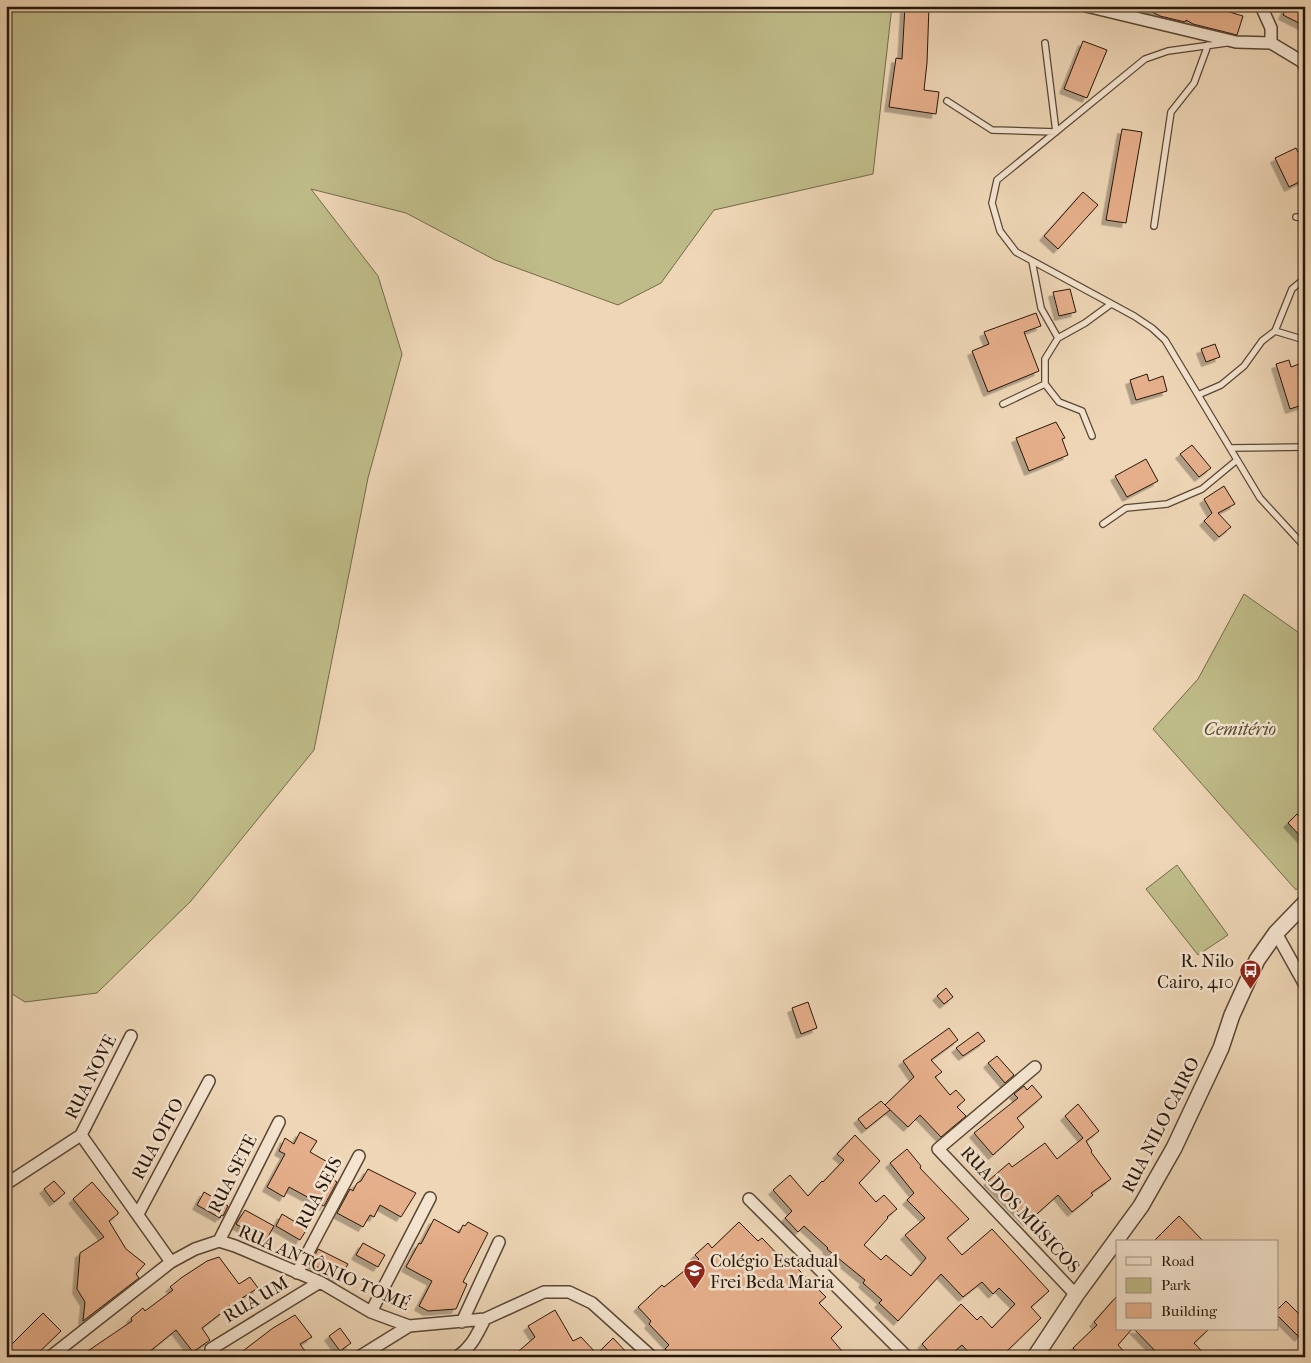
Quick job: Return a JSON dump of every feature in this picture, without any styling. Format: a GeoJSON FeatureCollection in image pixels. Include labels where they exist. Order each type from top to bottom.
{"type":"FeatureCollection","features":[{"type":"Feature","properties":{"kind":"street"},"geometry":{"type":"LineString","coordinates":[[1086,6],[1236,42],[1271,43],[1304,62]]}},
{"type":"Feature","properties":{"kind":"street"},"geometry":{"type":"LineString","coordinates":[[1251,6],[1263,10],[1271,28],[1271,43]]}},
{"type":"Feature","properties":{"kind":"street","name":"RUA NILO CAIRO"},"geometry":{"type":"LineString","coordinates":[[1116,1240],[1141,1206],[1169,1157],[1221,1048],[1232,1015],[1257,960],[1276,933],[1305,904]]}},
{"type":"Feature","properties":{"kind":"street"},"geometry":{"type":"LineString","coordinates":[[1276,933],[1305,985]]}},
{"type":"Feature","properties":{"kind":"street","name":"RUA NOVE"},"geometry":{"type":"LineString","coordinates":[[82,1135],[131,1036]]}},
{"type":"Feature","properties":{"kind":"street","name":"RUA DOS MÚSICOS"},"geometry":{"type":"LineString","coordinates":[[1035,1067],[938,1149],[1076,1295]]}},
{"type":"Feature","properties":{"kind":"street","name":"RUA OITO"},"geometry":{"type":"LineString","coordinates":[[138,1214],[208,1081]]}},
{"type":"Feature","properties":{"kind":"street","name":"RUA SETE"},"geometry":{"type":"LineString","coordinates":[[219,1241],[279,1122]]}},
{"type":"Feature","properties":{"kind":"street"},"geometry":{"type":"LineString","coordinates":[[6,1184],[82,1135],[171,1262]]}},
{"type":"Feature","properties":{"kind":"street","name":"RUA SEIS"},"geometry":{"type":"LineString","coordinates":[[297,1273],[359,1156]]}},
{"type":"Feature","properties":{"kind":"street"},"geometry":{"type":"LineString","coordinates":[[371,1312],[430,1198]]}},
{"type":"Feature","properties":{"kind":"street"},"geometry":{"type":"LineString","coordinates":[[749,1199],[907,1357]]}},
{"type":"Feature","properties":{"kind":"street","name":"RUA NILO CAIRO"},"geometry":{"type":"LineString","coordinates":[[1035,1357],[1076,1295],[1116,1240]]}},
{"type":"Feature","properties":{"kind":"street","name":"RUA ANTÔNIO TOMÉ"},"geometry":{"type":"LineString","coordinates":[[50,1357],[171,1262],[195,1249],[219,1241],[320,1282],[371,1312],[409,1326],[485,1319],[544,1292],[570,1292],[592,1303],[652,1357]]}},
{"type":"Feature","properties":{"kind":"street"},"geometry":{"type":"LineString","coordinates":[[462,1322],[499,1242]]}},
{"type":"Feature","properties":{"kind":"street","name":"RUA UM"},"geometry":{"type":"LineString","coordinates":[[211,1349],[320,1282]]}},
{"type":"Feature","properties":{"kind":"street"},"geometry":{"type":"LineString","coordinates":[[457,1357],[465,1352],[473,1343],[485,1319]]}},
{"type":"Feature","properties":{"kind":"street"},"geometry":{"type":"LineString","coordinates":[[359,1357],[409,1326]]}},
{"type":"Feature","properties":{"kind":"lane"},"geometry":{"type":"LineString","coordinates":[[1236,42],[1168,51],[1145,59],[997,180],[992,203],[1000,231],[1016,252],[1152,328],[1165,340],[1260,498],[1305,547]]}},
{"type":"Feature","properties":{"kind":"lane"},"geometry":{"type":"LineString","coordinates":[[1045,43],[1056,132]]}},
{"type":"Feature","properties":{"kind":"lane"},"geometry":{"type":"LineString","coordinates":[[1154,226],[1171,112],[1194,83],[1208,46]]}},
{"type":"Feature","properties":{"kind":"lane"},"geometry":{"type":"LineString","coordinates":[[947,101],[992,130],[1056,132]]}},
{"type":"Feature","properties":{"kind":"lane"},"geometry":{"type":"LineString","coordinates":[[1296,217],[1305,218]]}},
{"type":"Feature","properties":{"kind":"lane"},"geometry":{"type":"LineString","coordinates":[[1032,261],[1041,308],[1058,338]]}},
{"type":"Feature","properties":{"kind":"lane"},"geometry":{"type":"LineString","coordinates":[[1198,395],[1221,385],[1244,366],[1262,341],[1275,331],[1292,288],[1305,278]]}},
{"type":"Feature","properties":{"kind":"lane"},"geometry":{"type":"LineString","coordinates":[[1092,436],[1082,411],[1059,402],[1045,384],[1046,359],[1058,338],[1085,323],[1111,304]]}},
{"type":"Feature","properties":{"kind":"lane"},"geometry":{"type":"LineString","coordinates":[[1275,331],[1305,340]]}},
{"type":"Feature","properties":{"kind":"lane"},"geometry":{"type":"LineString","coordinates":[[1003,404],[1045,384]]}},
{"type":"Feature","properties":{"kind":"lane"},"geometry":{"type":"LineString","coordinates":[[1230,448],[1305,447]]}},
{"type":"Feature","properties":{"kind":"lane"},"geometry":{"type":"LineString","coordinates":[[1103,524],[1126,508],[1167,504],[1202,489],[1237,460]]}},
{"type":"Feature","properties":{"kind":"green space"},"geometry":{"type":"Polygon","coordinates":[[[6,6],[892,6],[873,174],[714,210],[661,283],[618,305],[495,260],[406,213],[311,189],[378,276],[402,354],[368,478],[314,750],[191,901],[97,993],[25,1002],[6,990],[6,6]]]}},
{"type":"Feature","properties":{"kind":"green space","name":"Cemitério"},"geometry":{"type":"Polygon","coordinates":[[[1244,594],[1305,637],[1305,881],[1296,890],[1153,729],[1198,679],[1244,594]]]}},
{"type":"Feature","properties":{"kind":"green space"},"geometry":{"type":"Polygon","coordinates":[[[1177,865],[1228,935],[1198,955],[1146,889],[1177,865]]]}},
{"type":"Feature","properties":{"kind":"building"},"geometry":{"type":"Polygon","coordinates":[[[905,6],[929,6],[924,90],[939,92],[936,114],[889,107],[896,58],[902,59],[905,6]]]}},
{"type":"Feature","properties":{"kind":"building"},"geometry":{"type":"Polygon","coordinates":[[[1141,6],[1219,6],[1219,9],[1243,16],[1237,35],[1193,24],[1186,20],[1185,22],[1160,16],[1141,6]]]}},
{"type":"Feature","properties":{"kind":"building"},"geometry":{"type":"Polygon","coordinates":[[[1287,6],[1305,6],[1305,26],[1283,15],[1287,6]]]}},
{"type":"Feature","properties":{"kind":"building"},"geometry":{"type":"Polygon","coordinates":[[[1083,41],[1107,50],[1087,98],[1064,89],[1083,41]]]}},
{"type":"Feature","properties":{"kind":"building"},"geometry":{"type":"Polygon","coordinates":[[[1122,129],[1142,132],[1126,223],[1106,220],[1122,129]]]}},
{"type":"Feature","properties":{"kind":"building"},"geometry":{"type":"Polygon","coordinates":[[[1296,148],[1298,152],[1305,148],[1305,179],[1289,187],[1275,158],[1296,148]]]}},
{"type":"Feature","properties":{"kind":"building"},"geometry":{"type":"Polygon","coordinates":[[[1083,192],[1098,205],[1058,249],[1044,236],[1083,192]]]}},
{"type":"Feature","properties":{"kind":"building"},"geometry":{"type":"Polygon","coordinates":[[[1070,289],[1076,312],[1059,316],[1053,292],[1070,289]]]}},
{"type":"Feature","properties":{"kind":"building"},"geometry":{"type":"Polygon","coordinates":[[[1036,313],[1041,326],[1024,332],[1039,371],[988,392],[972,351],[989,344],[984,332],[1036,313]]]}},
{"type":"Feature","properties":{"kind":"building"},"geometry":{"type":"Polygon","coordinates":[[[1215,344],[1220,357],[1206,362],[1201,349],[1215,344]]]}},
{"type":"Feature","properties":{"kind":"building"},"geometry":{"type":"Polygon","coordinates":[[[1289,360],[1291,367],[1299,364],[1305,382],[1305,404],[1290,409],[1276,364],[1289,360]]]}},
{"type":"Feature","properties":{"kind":"building"},"geometry":{"type":"Polygon","coordinates":[[[1147,374],[1149,381],[1163,376],[1167,391],[1136,400],[1130,380],[1147,374]]]}},
{"type":"Feature","properties":{"kind":"building"},"geometry":{"type":"Polygon","coordinates":[[[1056,422],[1065,438],[1062,439],[1068,455],[1029,471],[1016,438],[1056,422]]]}},
{"type":"Feature","properties":{"kind":"building"},"geometry":{"type":"Polygon","coordinates":[[[1192,445],[1211,468],[1199,477],[1180,454],[1192,445]]]}},
{"type":"Feature","properties":{"kind":"building"},"geometry":{"type":"Polygon","coordinates":[[[1146,459],[1158,481],[1127,497],[1115,476],[1146,459]]]}},
{"type":"Feature","properties":{"kind":"building"},"geometry":{"type":"Polygon","coordinates":[[[1224,486],[1235,504],[1218,513],[1231,527],[1219,537],[1204,521],[1212,513],[1204,499],[1224,486]]]}},
{"type":"Feature","properties":{"kind":"building"},"geometry":{"type":"Polygon","coordinates":[[[1297,814],[1305,823],[1305,841],[1288,823],[1297,814]]]}},
{"type":"Feature","properties":{"kind":"building"},"geometry":{"type":"Polygon","coordinates":[[[946,988],[953,997],[944,1004],[937,996],[946,988]]]}},
{"type":"Feature","properties":{"kind":"building"},"geometry":{"type":"Polygon","coordinates":[[[808,1002],[817,1028],[801,1034],[792,1008],[808,1002]]]}},
{"type":"Feature","properties":{"kind":"building"},"geometry":{"type":"Polygon","coordinates":[[[949,1028],[958,1040],[931,1060],[942,1072],[935,1077],[950,1095],[956,1090],[965,1100],[957,1107],[966,1116],[941,1137],[920,1115],[908,1127],[885,1105],[914,1077],[903,1061],[949,1028]]]}},
{"type":"Feature","properties":{"kind":"building"},"geometry":{"type":"Polygon","coordinates":[[[978,1032],[985,1041],[963,1056],[956,1048],[978,1032]]]}},
{"type":"Feature","properties":{"kind":"building"},"geometry":{"type":"Polygon","coordinates":[[[997,1056],[1014,1075],[1005,1083],[988,1063],[997,1056]]]}},
{"type":"Feature","properties":{"kind":"building"},"geometry":{"type":"Polygon","coordinates":[[[1032,1085],[1042,1097],[1017,1118],[1024,1127],[993,1155],[974,1133],[1018,1098],[1014,1094],[1024,1086],[1027,1090],[1032,1085]]]}},
{"type":"Feature","properties":{"kind":"building"},"geometry":{"type":"Polygon","coordinates":[[[881,1101],[890,1110],[866,1129],[858,1119],[881,1101]]]}},
{"type":"Feature","properties":{"kind":"building"},"geometry":{"type":"Polygon","coordinates":[[[1078,1104],[1099,1131],[1086,1141],[1091,1152],[1111,1179],[1091,1193],[1093,1195],[1072,1212],[1058,1195],[1028,1222],[988,1181],[1009,1163],[1012,1167],[1045,1143],[1057,1159],[1083,1138],[1065,1116],[1078,1104]]]}},
{"type":"Feature","properties":{"kind":"building"},"geometry":{"type":"Polygon","coordinates":[[[300,1132],[317,1141],[310,1152],[338,1168],[332,1179],[337,1182],[324,1206],[289,1187],[284,1197],[267,1187],[285,1154],[279,1151],[285,1138],[294,1144],[300,1132]]]}},
{"type":"Feature","properties":{"kind":"building"},"geometry":{"type":"Polygon","coordinates":[[[855,1135],[880,1161],[859,1183],[876,1202],[884,1195],[897,1209],[887,1217],[864,1245],[881,1260],[886,1255],[911,1276],[926,1258],[905,1235],[925,1218],[907,1200],[914,1193],[890,1163],[907,1149],[921,1166],[920,1168],[969,1219],[947,1238],[962,1255],[992,1229],[1049,1291],[1031,1307],[1041,1318],[1001,1357],[973,1357],[962,1345],[948,1357],[934,1357],[922,1344],[961,1304],[977,1320],[981,1316],[992,1328],[1015,1304],[999,1288],[993,1294],[982,1282],[963,1297],[941,1274],[898,1321],[879,1303],[882,1300],[863,1283],[865,1280],[827,1249],[804,1226],[798,1232],[785,1218],[792,1211],[773,1190],[790,1175],[808,1196],[844,1160],[837,1154],[855,1135]]]}},
{"type":"Feature","properties":{"kind":"building"},"geometry":{"type":"Polygon","coordinates":[[[368,1169],[416,1193],[401,1217],[380,1205],[374,1217],[370,1215],[363,1227],[337,1213],[350,1189],[353,1191],[368,1169]]]}},
{"type":"Feature","properties":{"kind":"building"},"geometry":{"type":"Polygon","coordinates":[[[54,1181],[65,1193],[54,1202],[44,1189],[54,1181]]]}},
{"type":"Feature","properties":{"kind":"building"},"geometry":{"type":"Polygon","coordinates":[[[92,1182],[118,1212],[109,1221],[126,1249],[145,1264],[136,1274],[139,1278],[83,1321],[85,1302],[77,1289],[80,1253],[104,1237],[73,1199],[92,1182]]]}},
{"type":"Feature","properties":{"kind":"building"},"geometry":{"type":"Polygon","coordinates":[[[204,1192],[228,1206],[223,1216],[221,1215],[220,1218],[197,1205],[204,1192]]]}},
{"type":"Feature","properties":{"kind":"building"},"geometry":{"type":"Polygon","coordinates":[[[245,1210],[274,1226],[265,1242],[236,1224],[245,1210]]]}},
{"type":"Feature","properties":{"kind":"building"},"geometry":{"type":"Polygon","coordinates":[[[282,1214],[307,1229],[300,1240],[276,1226],[282,1214]]]}},
{"type":"Feature","properties":{"kind":"building"},"geometry":{"type":"Polygon","coordinates":[[[1179,1216],[1202,1240],[1155,1240],[1179,1216]]]}},
{"type":"Feature","properties":{"kind":"building"},"geometry":{"type":"Polygon","coordinates":[[[434,1219],[459,1233],[463,1225],[465,1226],[468,1222],[488,1233],[463,1282],[467,1284],[456,1309],[428,1311],[419,1306],[432,1281],[406,1267],[434,1219]]]}},
{"type":"Feature","properties":{"kind":"building"},"geometry":{"type":"Polygon","coordinates":[[[739,1222],[758,1241],[762,1238],[785,1262],[788,1259],[826,1297],[819,1303],[842,1327],[831,1338],[847,1357],[673,1357],[665,1349],[669,1345],[649,1324],[651,1321],[638,1307],[662,1285],[664,1287],[699,1259],[695,1255],[708,1243],[712,1248],[739,1222]]]}},
{"type":"Feature","properties":{"kind":"building"},"geometry":{"type":"Polygon","coordinates":[[[363,1243],[385,1255],[378,1267],[356,1255],[363,1243]]]}},
{"type":"Feature","properties":{"kind":"building"},"geometry":{"type":"Polygon","coordinates":[[[318,1249],[348,1264],[340,1278],[334,1275],[333,1277],[311,1263],[318,1249]]]}},
{"type":"Feature","properties":{"kind":"building"},"geometry":{"type":"Polygon","coordinates":[[[219,1257],[239,1284],[250,1277],[258,1288],[223,1310],[202,1328],[210,1340],[193,1352],[176,1330],[143,1357],[129,1357],[126,1352],[118,1357],[114,1351],[105,1357],[79,1357],[132,1321],[131,1318],[143,1308],[145,1311],[173,1290],[170,1287],[181,1278],[207,1261],[219,1257]]]}},
{"type":"Feature","properties":{"kind":"building"},"geometry":{"type":"Polygon","coordinates":[[[1116,1297],[1116,1330],[1131,1330],[1118,1345],[1129,1357],[1082,1357],[1073,1348],[1097,1325],[1094,1322],[1116,1297]]]}},
{"type":"Feature","properties":{"kind":"building"},"geometry":{"type":"Polygon","coordinates":[[[1286,1301],[1305,1320],[1305,1331],[1299,1337],[1278,1316],[1278,1309],[1286,1301]]]}},
{"type":"Feature","properties":{"kind":"building"},"geometry":{"type":"Polygon","coordinates":[[[555,1310],[573,1341],[581,1337],[597,1354],[613,1338],[631,1357],[512,1357],[535,1337],[528,1326],[555,1310]]]}},
{"type":"Feature","properties":{"kind":"building"},"geometry":{"type":"Polygon","coordinates":[[[43,1313],[61,1331],[34,1357],[18,1357],[9,1347],[43,1313]]]}},
{"type":"Feature","properties":{"kind":"building"},"geometry":{"type":"Polygon","coordinates":[[[295,1315],[312,1337],[300,1344],[309,1357],[235,1357],[273,1328],[295,1315]]]}},
{"type":"Feature","properties":{"kind":"building"},"geometry":{"type":"Polygon","coordinates":[[[340,1328],[351,1343],[340,1351],[329,1336],[340,1328]]]}},
{"type":"Feature","properties":{"kind":"building"},"geometry":{"type":"Polygon","coordinates":[[[1135,1330],[1208,1330],[1194,1343],[1207,1357],[1161,1357],[1135,1330]]]}},
{"type":"Feature","properties":{"kind":"place","name":"R. Nilo Cairo, 410"},"geometry":{"type":"Point","coordinates":[1250,990]}},
{"type":"Feature","properties":{"kind":"place","name":"Colégio Estadual Frei Beda Maria"},"geometry":{"type":"Point","coordinates":[694,1290]}}]}
